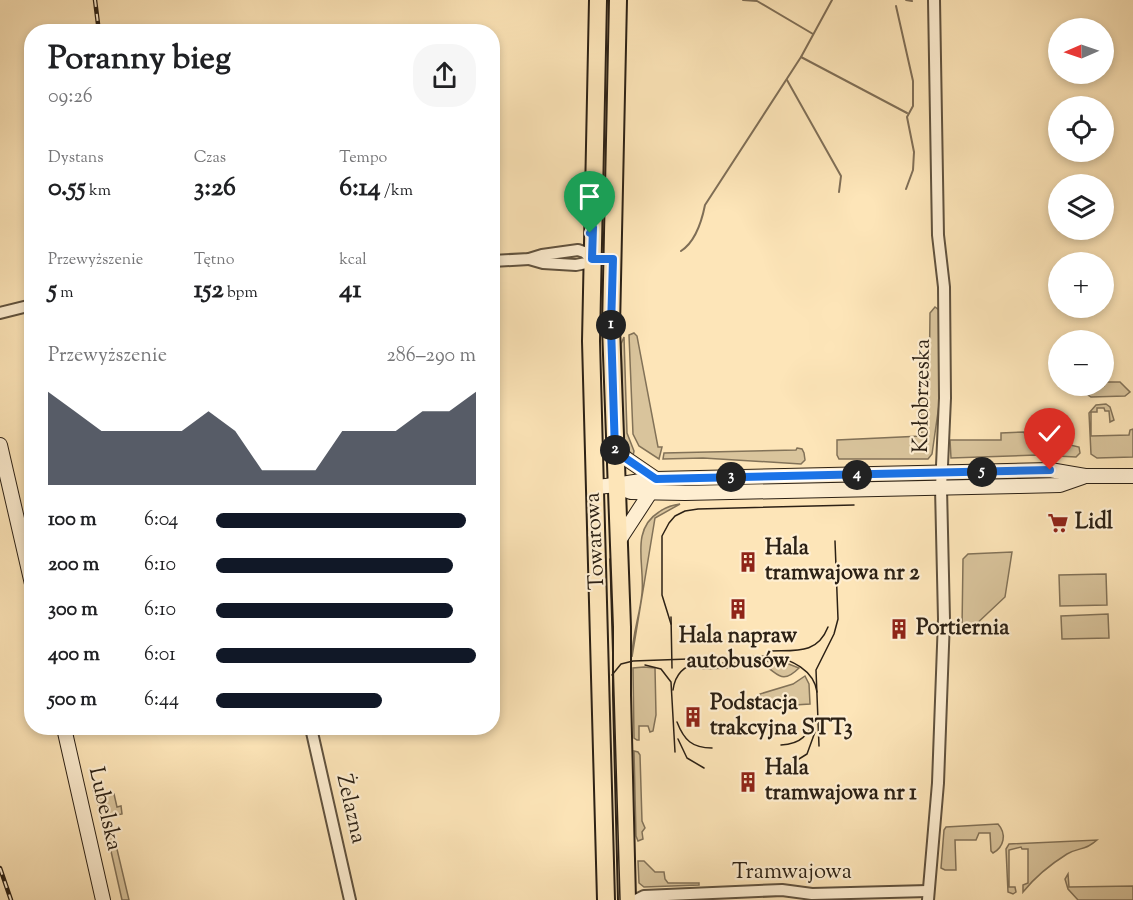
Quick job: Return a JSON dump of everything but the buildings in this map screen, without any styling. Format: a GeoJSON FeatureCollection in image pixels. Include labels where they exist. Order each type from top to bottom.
{"type":"FeatureCollection","features":[{"type":"Feature","properties":{"kind":"main road","name":"Towarowa"},"geometry":{"type":"LineString","coordinates":[[598,0],[593,227],[584,262],[591,289],[606,900]]}},
{"type":"Feature","properties":{"kind":"main road","name":"Towarowa"},"geometry":{"type":"LineString","coordinates":[[618,0],[611,327],[622,627],[621,673],[627,900]]}},
{"type":"Feature","properties":{"kind":"main road"},"geometry":{"type":"LineString","coordinates":[[0,445],[24,549]]}},
{"type":"Feature","properties":{"kind":"main road"},"geometry":{"type":"LineString","coordinates":[[615,451],[656,479]]}},
{"type":"Feature","properties":{"kind":"main road"},"geometry":{"type":"LineString","coordinates":[[595,487],[656,479],[941,472],[1050,470],[1085,476],[1133,476]]}},
{"type":"Feature","properties":{"kind":"main road"},"geometry":{"type":"LineString","coordinates":[[616,486],[631,492],[650,493],[941,488],[1060,484],[1085,476]]}},
{"type":"Feature","properties":{"kind":"main road"},"geometry":{"type":"LineString","coordinates":[[618,542],[650,493]]}},
{"type":"Feature","properties":{"kind":"main road","name":"Lubelska"},"geometry":{"type":"LineString","coordinates":[[66,735],[103,900]]}},
{"type":"Feature","properties":{"kind":"street","name":"Kołobrzeska"},"geometry":{"type":"LineString","coordinates":[[928,896],[938,783],[944,619],[941,472],[945,398],[944,287],[938,235],[934,0]]}},
{"type":"Feature","properties":{"kind":"street"},"geometry":{"type":"LineString","coordinates":[[576,250],[584,244],[593,227]]}},
{"type":"Feature","properties":{"kind":"street"},"geometry":{"type":"LineString","coordinates":[[529,260],[542,255],[576,250],[584,252],[584,262]]}},
{"type":"Feature","properties":{"kind":"street"},"geometry":{"type":"LineString","coordinates":[[500,261],[529,260],[543,263],[613,259]]}},
{"type":"Feature","properties":{"kind":"street"},"geometry":{"type":"LineString","coordinates":[[0,313],[24,307]]}},
{"type":"Feature","properties":{"kind":"street","name":"Żelazna"},"geometry":{"type":"LineString","coordinates":[[313,735],[350,900]]}},
{"type":"Feature","properties":{"kind":"street","name":"Tramwajowa"},"geometry":{"type":"LineString","coordinates":[[636,900],[644,896],[652,898],[683,893],[782,890],[812,894],[928,896]]}},
{"type":"Feature","properties":{"kind":"shaded area"},"geometry":{"type":"Polygon","coordinates":[[[935,307],[939,310],[940,398],[932,454],[928,459],[839,459],[837,440],[922,436],[921,399],[929,393],[930,313],[935,307]]]}},
{"type":"Feature","properties":{"kind":"shaded area"},"geometry":{"type":"Polygon","coordinates":[[[634,333],[637,336],[658,447],[662,447],[659,459],[639,446],[633,434],[629,335],[634,333]]]}},
{"type":"Feature","properties":{"kind":"shaded area"},"geometry":{"type":"Polygon","coordinates":[[[624,337],[627,433],[634,451],[633,456],[623,443],[620,419],[621,344],[624,337]]]}},
{"type":"Feature","properties":{"kind":"shaded area"},"geometry":{"type":"Polygon","coordinates":[[[1114,382],[1120,382],[1130,392],[1125,396],[1091,397],[1090,396],[1114,396],[1114,382]]]}},
{"type":"Feature","properties":{"kind":"shaded area"},"geometry":{"type":"Polygon","coordinates":[[[1106,404],[1110,407],[1114,420],[1110,422],[1109,411],[1105,411],[1104,408],[1097,408],[1097,412],[1091,412],[1091,436],[1129,435],[1130,430],[1133,429],[1133,457],[1097,458],[1091,454],[1089,413],[1096,405],[1106,404]]]}},
{"type":"Feature","properties":{"kind":"shaded area"},"geometry":{"type":"Polygon","coordinates":[[[1024,432],[1025,435],[1056,435],[1066,444],[1079,447],[1080,453],[1076,457],[1037,455],[951,458],[950,440],[1001,440],[1001,433],[1024,432]]]}},
{"type":"Feature","properties":{"kind":"shaded area"},"geometry":{"type":"Polygon","coordinates":[[[797,448],[802,449],[804,453],[805,460],[801,464],[703,458],[663,459],[664,453],[796,450],[797,448]]]}},
{"type":"Feature","properties":{"kind":"shaded area"},"geometry":{"type":"Polygon","coordinates":[[[680,504],[655,518],[640,608],[642,538],[650,520],[669,506],[680,504]]]}},
{"type":"Feature","properties":{"kind":"shaded area"},"geometry":{"type":"Polygon","coordinates":[[[1012,552],[1005,597],[972,628],[962,628],[963,559],[968,554],[1012,552]]]}},
{"type":"Feature","properties":{"kind":"shaded area"},"geometry":{"type":"Polygon","coordinates":[[[1106,574],[1107,605],[1060,606],[1059,575],[1106,574]]]}},
{"type":"Feature","properties":{"kind":"shaded area"},"geometry":{"type":"Polygon","coordinates":[[[640,610],[632,657],[633,641],[640,610]]]}},
{"type":"Feature","properties":{"kind":"shaded area"},"geometry":{"type":"Polygon","coordinates":[[[1108,614],[1109,638],[1062,639],[1061,616],[1108,614]]]}},
{"type":"Feature","properties":{"kind":"shaded area"},"geometry":{"type":"Polygon","coordinates":[[[773,661],[799,668],[793,674],[783,677],[767,667],[754,663],[729,665],[728,668],[690,667],[701,664],[773,661]]]}},
{"type":"Feature","properties":{"kind":"shaded area"},"geometry":{"type":"Polygon","coordinates":[[[633,668],[655,668],[656,715],[653,731],[650,732],[648,726],[639,726],[639,740],[637,740],[634,738],[633,668]]]}},
{"type":"Feature","properties":{"kind":"shaded area"},"geometry":{"type":"Polygon","coordinates":[[[805,676],[809,684],[810,704],[760,707],[760,694],[793,684],[805,676]]]}},
{"type":"Feature","properties":{"kind":"shaded area"},"geometry":{"type":"Polygon","coordinates":[[[634,751],[640,755],[642,821],[645,828],[642,832],[643,839],[638,841],[636,836],[634,751]]]}},
{"type":"Feature","properties":{"kind":"shaded area"},"geometry":{"type":"Polygon","coordinates":[[[103,788],[105,796],[114,794],[117,807],[121,806],[122,814],[103,818],[93,790],[103,788]]]}},
{"type":"Feature","properties":{"kind":"shaded area"},"geometry":{"type":"Polygon","coordinates":[[[998,824],[1003,832],[1003,840],[997,850],[993,853],[991,851],[990,833],[979,833],[976,840],[955,840],[956,870],[941,868],[946,827],[998,824]]]}},
{"type":"Feature","properties":{"kind":"shaded area"},"geometry":{"type":"Polygon","coordinates":[[[112,828],[129,900],[122,900],[106,829],[112,828]]]}},
{"type":"Feature","properties":{"kind":"shaded area"},"geometry":{"type":"Polygon","coordinates":[[[1097,840],[1055,862],[1023,892],[1023,885],[1028,883],[1028,849],[1021,847],[1009,850],[1009,887],[1015,887],[1016,892],[1013,894],[1008,892],[1006,849],[1009,844],[1097,840]]]}},
{"type":"Feature","properties":{"kind":"shaded area"},"geometry":{"type":"Polygon","coordinates":[[[638,861],[644,861],[655,872],[664,872],[668,883],[699,883],[699,885],[644,887],[639,883],[638,861]]]}},
{"type":"Feature","properties":{"kind":"shaded area"},"geometry":{"type":"Polygon","coordinates":[[[1068,874],[1069,887],[1133,886],[1133,900],[1078,900],[1068,889],[1065,879],[1068,874]]]}},
{"type":"Feature","properties":{"kind":"waterway"},"geometry":{"type":"LineString","coordinates":[[743,0],[757,1],[813,34]]}},
{"type":"Feature","properties":{"kind":"waterway"},"geometry":{"type":"LineString","coordinates":[[681,251],[694,236],[705,205],[801,57],[832,0]]}},
{"type":"Feature","properties":{"kind":"waterway"},"geometry":{"type":"LineString","coordinates":[[906,0],[912,1]]}},
{"type":"Feature","properties":{"kind":"waterway"},"geometry":{"type":"LineString","coordinates":[[896,6],[913,81],[913,106],[907,117],[914,152],[913,170],[906,189]]}},
{"type":"Feature","properties":{"kind":"waterway"},"geometry":{"type":"LineString","coordinates":[[801,57],[907,113]]}},
{"type":"Feature","properties":{"kind":"waterway"},"geometry":{"type":"LineString","coordinates":[[787,80],[841,176],[839,192]]}},
{"type":"Feature","properties":{"kind":"tram line"},"geometry":{"type":"LineString","coordinates":[[671,624],[662,595],[662,536],[675,516],[685,511],[698,509],[854,505]]}},
{"type":"Feature","properties":{"kind":"tram line"},"geometry":{"type":"LineString","coordinates":[[819,746],[816,670],[834,634],[838,619],[835,541]]}},
{"type":"Feature","properties":{"kind":"tram line"},"geometry":{"type":"LineString","coordinates":[[610,559],[620,900]]}},
{"type":"Feature","properties":{"kind":"tram line"},"geometry":{"type":"LineString","coordinates":[[671,617],[672,668]]}},
{"type":"Feature","properties":{"kind":"tram line"},"geometry":{"type":"LineString","coordinates":[[770,651],[811,647],[818,642],[828,627]]}},
{"type":"Feature","properties":{"kind":"tram line"},"geometry":{"type":"LineString","coordinates":[[612,675],[621,664],[633,661],[771,656],[800,667],[811,678],[817,692]]}},
{"type":"Feature","properties":{"kind":"tram line"},"geometry":{"type":"LineString","coordinates":[[673,690],[681,672],[689,666],[700,663]]}},
{"type":"Feature","properties":{"kind":"tram line"},"geometry":{"type":"LineString","coordinates":[[645,665],[661,669],[671,682],[675,752]]}},
{"type":"Feature","properties":{"kind":"tram line"},"geometry":{"type":"LineString","coordinates":[[781,745],[794,743],[807,734],[814,717]]}},
{"type":"Feature","properties":{"kind":"tram line"},"geometry":{"type":"LineString","coordinates":[[677,722],[683,734],[694,745],[712,748]]}},
{"type":"Feature","properties":{"kind":"tram line"},"geometry":{"type":"LineString","coordinates":[[791,764],[807,754],[815,732]]}},
{"type":"Feature","properties":{"kind":"tram line"},"geometry":{"type":"LineString","coordinates":[[678,739],[687,758],[704,768]]}},
{"type":"Feature","properties":{"kind":"railway"},"geometry":{"type":"LineString","coordinates":[[95,0],[98,24]]}},
{"type":"Feature","properties":{"kind":"railway"},"geometry":{"type":"LineString","coordinates":[[0,868],[11,900]]}},
{"type":"Feature","properties":{"kind":"place","name":"Lidl"},"geometry":{"type":"Point","coordinates":[1058,523]}},
{"type":"Feature","properties":{"kind":"place","name":"Hala tramwajowa nr 2"},"geometry":{"type":"Point","coordinates":[748,562]}},
{"type":"Feature","properties":{"kind":"place","name":"Hala napraw autobusów"},"geometry":{"type":"Point","coordinates":[738,609]}},
{"type":"Feature","properties":{"kind":"place","name":"Portiernia"},"geometry":{"type":"Point","coordinates":[899,629]}},
{"type":"Feature","properties":{"kind":"place","name":"Podstacja trakcyjna STT3"},"geometry":{"type":"Point","coordinates":[693,717]}},
{"type":"Feature","properties":{"kind":"place","name":"Hala tramwajowa nr 1"},"geometry":{"type":"Point","coordinates":[748,782]}},
{"type":"Feature","properties":{"kind":"route"},"geometry":{"type":"LineString","coordinates":[[590,233],[593,227],[592,259],[613,259],[611,327],[615,451],[656,479],[1050,470]]}}]}
